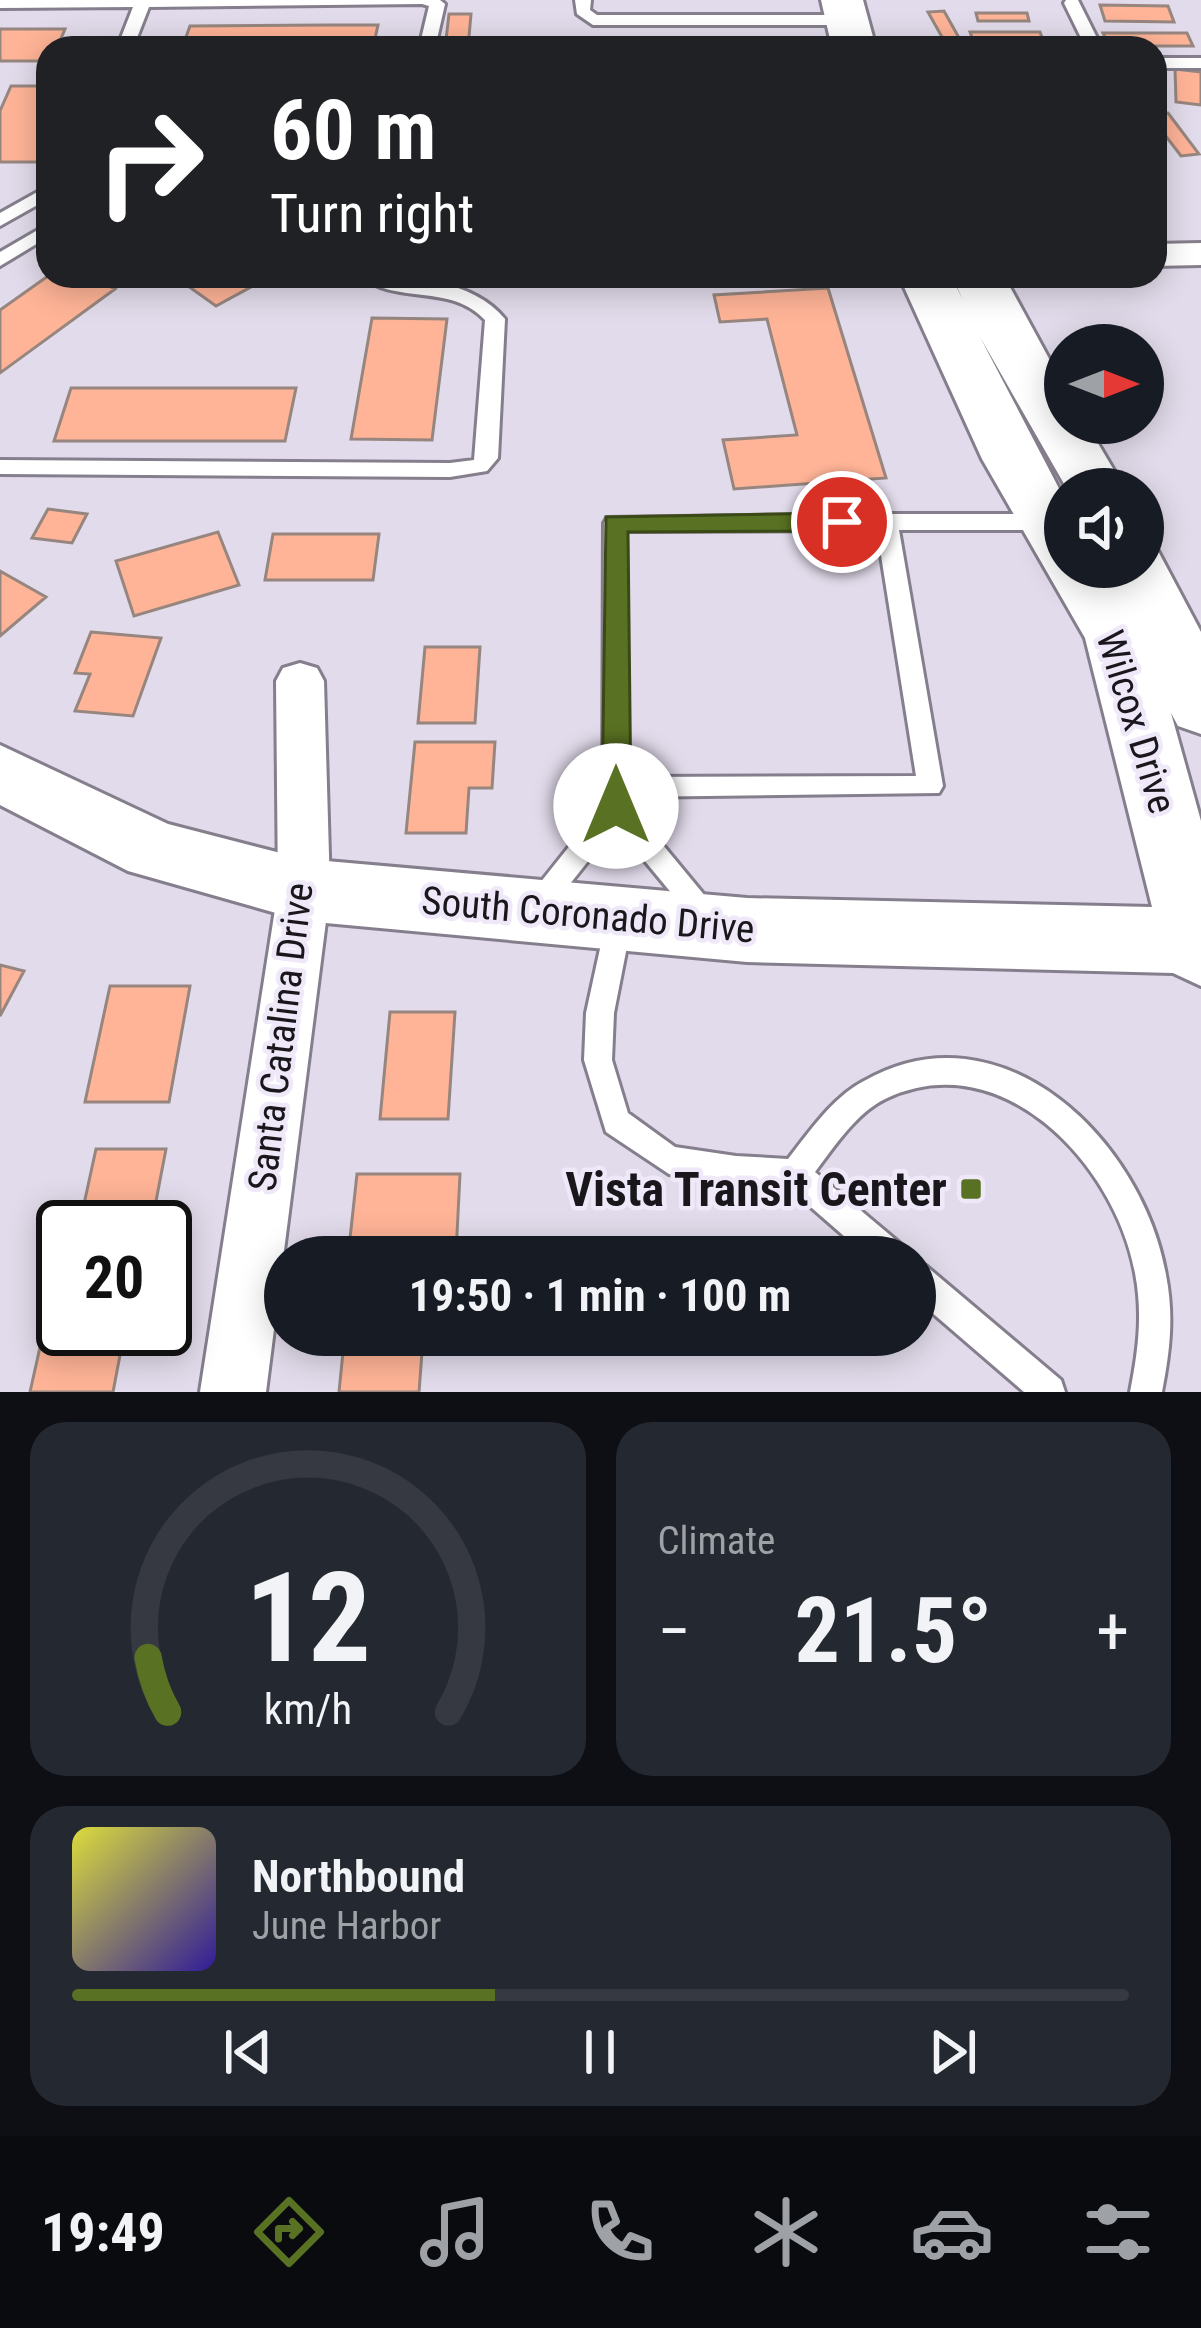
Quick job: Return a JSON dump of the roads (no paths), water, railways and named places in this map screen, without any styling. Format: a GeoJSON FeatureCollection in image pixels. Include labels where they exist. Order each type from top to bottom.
{"type":"FeatureCollection","features":[{"type":"Feature","properties":{"kind":"street"},"geometry":{"type":"LineString","coordinates":[[1167,254],[1201,254]]}},
{"type":"Feature","properties":{"kind":"street","name":"Wilcox Drive"},"geometry":{"type":"LineString","coordinates":[[931,288],[1011,459],[1044,514]]}},
{"type":"Feature","properties":{"kind":"street"},"geometry":{"type":"LineString","coordinates":[[983,288],[1084,468]]}},
{"type":"Feature","properties":{"kind":"street","name":"Wilcox Drive"},"geometry":{"type":"LineString","coordinates":[[1088,588],[1117,637],[1200,945]]}},
{"type":"Feature","properties":{"kind":"street","name":"Wilcox Drive"},"geometry":{"type":"LineString","coordinates":[[1147,588],[1184,659],[1201,708]]}},
{"type":"Feature","properties":{"kind":"street","name":"Santa Catalina Drive"},"geometry":{"type":"LineString","coordinates":[[233,1392],[304,890],[300,681]]}},
{"type":"Feature","properties":{"kind":"street","name":"South Coronado Drive"},"geometry":{"type":"LineString","coordinates":[[4,784],[152,850],[304,890],[716,927],[1200,945]]}},
{"type":"Feature","properties":{"kind":"lane"},"geometry":{"type":"LineString","coordinates":[[0,3],[422,0],[436,4],[429,36]]}},
{"type":"Feature","properties":{"kind":"lane"},"geometry":{"type":"LineString","coordinates":[[583,0],[582,11],[593,20],[848,23]]}},
{"type":"Feature","properties":{"kind":"lane"},"geometry":{"type":"LineString","coordinates":[[755,0],[758,20]]}},
{"type":"Feature","properties":{"kind":"lane"},"geometry":{"type":"LineString","coordinates":[[1069,1],[1088,36]]}},
{"type":"Feature","properties":{"kind":"lane"},"geometry":{"type":"LineString","coordinates":[[130,36],[142,4]]}},
{"type":"Feature","properties":{"kind":"lane"},"geometry":{"type":"LineString","coordinates":[[1167,63],[1201,63]]}},
{"type":"Feature","properties":{"kind":"lane"},"geometry":{"type":"LineString","coordinates":[[0,221],[36,198]]}},
{"type":"Feature","properties":{"kind":"lane"},"geometry":{"type":"LineString","coordinates":[[0,260],[36,237]]}},
{"type":"Feature","properties":{"kind":"lane"},"geometry":{"type":"LineString","coordinates":[[0,467],[449,470],[480,466],[488,458],[495,319],[484,304],[447,288]]}},
{"type":"Feature","properties":{"kind":"lane"},"geometry":{"type":"LineString","coordinates":[[533,911],[616,797],[615,523],[887,522],[1044,543]]}},
{"type":"Feature","properties":{"kind":"lane"},"geometry":{"type":"LineString","coordinates":[[616,797],[930,786],[887,522]]}},
{"type":"Feature","properties":{"kind":"lane"},"geometry":{"type":"LineString","coordinates":[[616,797],[716,927]]}},
{"type":"Feature","properties":{"kind":"lane"},"geometry":{"type":"LineString","coordinates":[[620,919],[599,1012],[598,1060],[616,1123],[670,1160],[795,1174],[867,1236]]}},
{"type":"Feature","properties":{"kind":"lane"},"geometry":{"type":"LineString","coordinates":[[795,1174],[848,1108],[903,1076],[934,1069],[976,1069],[1007,1074],[1057,1098],[1093,1126],[1129,1168],[1158,1214],[1179,1278],[1177,1330],[1158,1377],[1146,1392]]}},
{"type":"Feature","properties":{"kind":"lane"},"geometry":{"type":"LineString","coordinates":[[936,1294],[1049,1392]]}},
{"type":"Feature","properties":{"kind":"place","name":"Vista Transit Center"},"geometry":{"type":"Point","coordinates":[971,1189]}}]}
